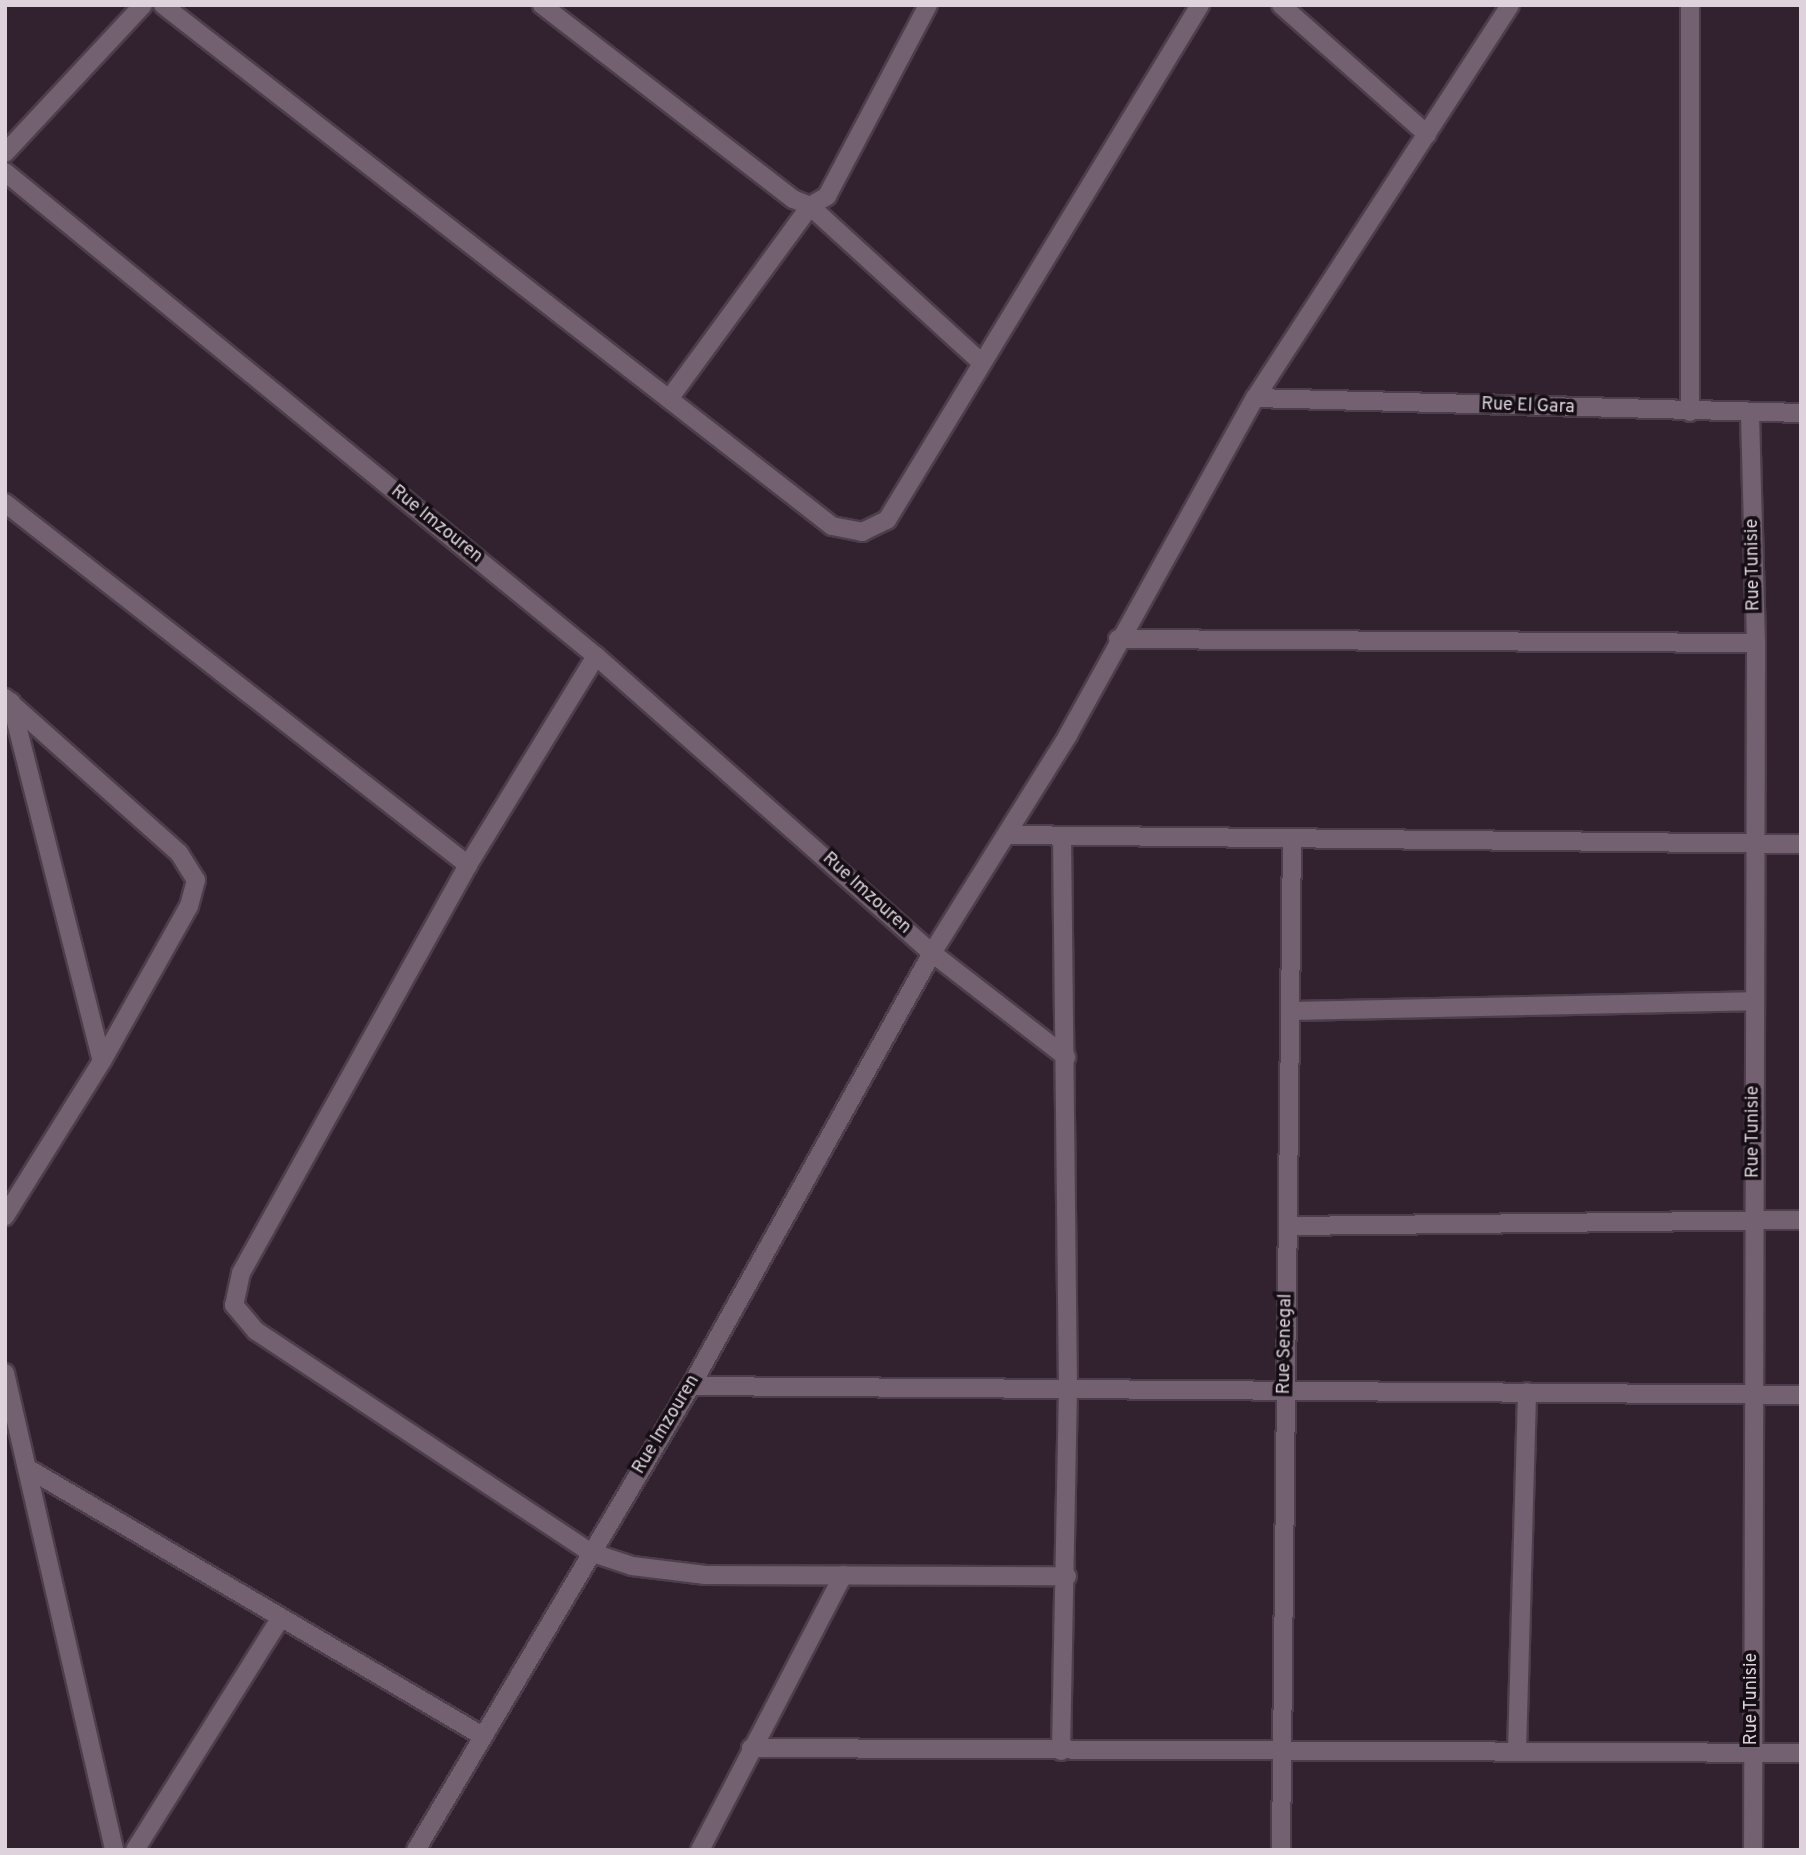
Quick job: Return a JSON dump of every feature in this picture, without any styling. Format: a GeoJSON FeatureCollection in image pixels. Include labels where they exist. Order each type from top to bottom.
{"type":"FeatureCollection","features":[{"type":"Feature","properties":{"kind":"street"},"geometry":{"type":"LineString","coordinates":[[5,153],[143,5]]}},
{"type":"Feature","properties":{"kind":"street"},"geometry":{"type":"LineString","coordinates":[[163,5],[832,526],[862,532],[887,520],[1200,5]]}},
{"type":"Feature","properties":{"kind":"street"},"geometry":{"type":"LineString","coordinates":[[542,5],[564,12],[793,199],[810,206],[982,363]]}},
{"type":"Feature","properties":{"kind":"street"},"geometry":{"type":"LineString","coordinates":[[669,399],[810,206],[827,196],[923,24],[928,5]]}},
{"type":"Feature","properties":{"kind":"street"},"geometry":{"type":"LineString","coordinates":[[1280,5],[1427,134]]}},
{"type":"Feature","properties":{"kind":"street"},"geometry":{"type":"LineString","coordinates":[[1066,1057],[932,953],[1007,835],[1255,398],[1510,5]]}},
{"type":"Feature","properties":{"kind":"street"},"geometry":{"type":"LineString","coordinates":[[1690,5],[1690,412]]}},
{"type":"Feature","properties":{"kind":"street","name":"Rue Imzouren"},"geometry":{"type":"LineString","coordinates":[[5,172],[596,656],[932,953],[691,1386],[481,1735],[416,1850]]}},
{"type":"Feature","properties":{"kind":"street","name":"Rue El Gara"},"geometry":{"type":"LineString","coordinates":[[1255,398],[1750,414],[1801,413]]}},
{"type":"Feature","properties":{"kind":"street","name":"Rue Tunisie"},"geometry":{"type":"LineString","coordinates":[[1750,414],[1756,643],[1753,1850]]}},
{"type":"Feature","properties":{"kind":"street"},"geometry":{"type":"LineString","coordinates":[[5,503],[468,865]]}},
{"type":"Feature","properties":{"kind":"street"},"geometry":{"type":"LineString","coordinates":[[1118,639],[1756,643]]}},
{"type":"Feature","properties":{"kind":"street"},"geometry":{"type":"LineString","coordinates":[[596,656],[468,865],[241,1273],[234,1306],[256,1331],[590,1552],[632,1566],[705,1574],[1067,1576]]}},
{"type":"Feature","properties":{"kind":"street"},"geometry":{"type":"LineString","coordinates":[[5,1216],[102,1061],[189,906],[196,880],[179,853],[8,700]]}},
{"type":"Feature","properties":{"kind":"street"},"geometry":{"type":"LineString","coordinates":[[8,700],[102,1061]]}},
{"type":"Feature","properties":{"kind":"street"},"geometry":{"type":"LineString","coordinates":[[1007,835],[1062,839],[1801,844]]}},
{"type":"Feature","properties":{"kind":"street"},"geometry":{"type":"LineString","coordinates":[[1061,1751],[1067,1576],[1068,1390],[1062,839]]}},
{"type":"Feature","properties":{"kind":"street","name":"Rue Senegal"},"geometry":{"type":"LineString","coordinates":[[1281,1850],[1292,839]]}},
{"type":"Feature","properties":{"kind":"street"},"geometry":{"type":"LineString","coordinates":[[1290,1011],[1755,1001]]}},
{"type":"Feature","properties":{"kind":"street"},"geometry":{"type":"LineString","coordinates":[[1288,1226],[1801,1220]]}},
{"type":"Feature","properties":{"kind":"street"},"geometry":{"type":"LineString","coordinates":[[5,1373],[114,1850]]}},
{"type":"Feature","properties":{"kind":"street"},"geometry":{"type":"LineString","coordinates":[[691,1386],[1801,1395]]}},
{"type":"Feature","properties":{"kind":"street"},"geometry":{"type":"LineString","coordinates":[[1517,1752],[1527,1392]]}},
{"type":"Feature","properties":{"kind":"street"},"geometry":{"type":"LineString","coordinates":[[27,1468],[481,1735]]}},
{"type":"Feature","properties":{"kind":"street"},"geometry":{"type":"LineString","coordinates":[[700,1850],[843,1575]]}},
{"type":"Feature","properties":{"kind":"street"},"geometry":{"type":"LineString","coordinates":[[135,1850],[280,1619]]}},
{"type":"Feature","properties":{"kind":"street"},"geometry":{"type":"LineString","coordinates":[[751,1748],[1801,1753]]}}]}
